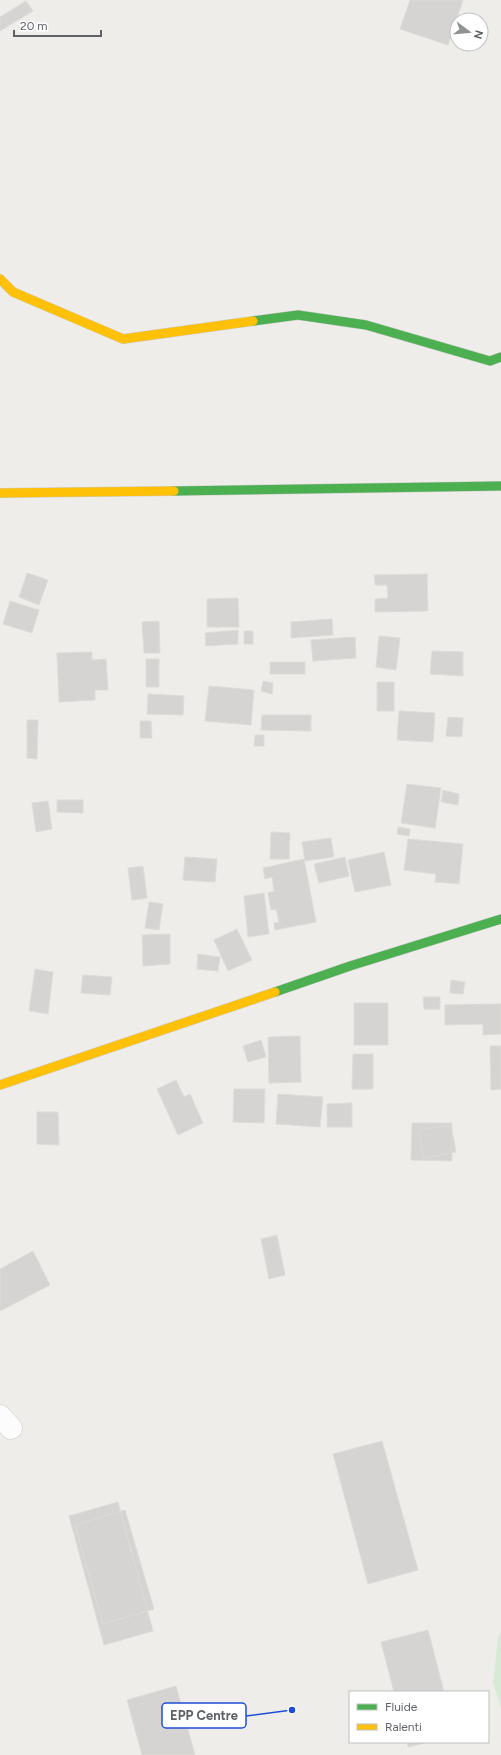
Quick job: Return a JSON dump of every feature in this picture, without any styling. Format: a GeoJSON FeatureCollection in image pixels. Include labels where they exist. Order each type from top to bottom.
{"type":"FeatureCollection","features":[{"type":"Feature","properties":{"kind":"street"},"geometry":{"type":"LineString","coordinates":[[0,279],[13,292],[123,339],[298,315],[366,325],[490,361],[501,357]]}},
{"type":"Feature","properties":{"kind":"street"},"geometry":{"type":"LineString","coordinates":[[0,493],[501,486]]}},
{"type":"Feature","properties":{"kind":"street"},"geometry":{"type":"LineString","coordinates":[[0,1085],[350,966],[501,919]]}},
{"type":"Feature","properties":{"kind":"green space"},"geometry":{"type":"Polygon","coordinates":[[[501,1631],[501,1708],[493,1683],[498,1637],[501,1631]]]}},
{"type":"Feature","properties":{"kind":"building"},"geometry":{"type":"Polygon","coordinates":[[[410,0],[463,0],[459,12],[449,12],[448,45],[400,29],[410,0]]]}},
{"type":"Feature","properties":{"kind":"building"},"geometry":{"type":"Polygon","coordinates":[[[26,1],[33,11],[0,31],[0,17],[26,1]]]}},
{"type":"Feature","properties":{"kind":"building"},"geometry":{"type":"Polygon","coordinates":[[[27,573],[48,580],[39,605],[19,597],[27,573]]]}},
{"type":"Feature","properties":{"kind":"building"},"geometry":{"type":"Polygon","coordinates":[[[427,574],[428,611],[375,612],[375,599],[388,598],[387,585],[375,585],[374,575],[427,574]]]}},
{"type":"Feature","properties":{"kind":"building"},"geometry":{"type":"Polygon","coordinates":[[[238,598],[239,627],[207,627],[207,599],[238,598]]]}},
{"type":"Feature","properties":{"kind":"building"},"geometry":{"type":"Polygon","coordinates":[[[10,601],[39,610],[32,633],[3,624],[10,601]]]}},
{"type":"Feature","properties":{"kind":"building"},"geometry":{"type":"Polygon","coordinates":[[[332,619],[333,635],[291,638],[291,622],[332,619]]]}},
{"type":"Feature","properties":{"kind":"building"},"geometry":{"type":"Polygon","coordinates":[[[159,621],[160,653],[144,653],[142,622],[159,621]]]}},
{"type":"Feature","properties":{"kind":"building"},"geometry":{"type":"Polygon","coordinates":[[[238,630],[238,644],[206,646],[205,633],[238,630]]]}},
{"type":"Feature","properties":{"kind":"building"},"geometry":{"type":"Polygon","coordinates":[[[244,631],[253,631],[253,644],[244,644],[244,631]]]}},
{"type":"Feature","properties":{"kind":"building"},"geometry":{"type":"Polygon","coordinates":[[[379,636],[400,638],[396,670],[376,667],[379,636]]]}},
{"type":"Feature","properties":{"kind":"building"},"geometry":{"type":"Polygon","coordinates":[[[355,637],[356,658],[313,661],[311,640],[355,637]]]}},
{"type":"Feature","properties":{"kind":"building"},"geometry":{"type":"Polygon","coordinates":[[[432,651],[463,652],[463,676],[430,674],[432,651]]]}},
{"type":"Feature","properties":{"kind":"building"},"geometry":{"type":"Polygon","coordinates":[[[92,652],[92,660],[106,659],[108,690],[95,690],[95,700],[59,702],[57,653],[92,652]]]}},
{"type":"Feature","properties":{"kind":"building"},"geometry":{"type":"Polygon","coordinates":[[[146,659],[159,659],[159,687],[146,687],[146,659]]]}},
{"type":"Feature","properties":{"kind":"building"},"geometry":{"type":"Polygon","coordinates":[[[270,662],[305,662],[305,674],[270,674],[270,662]]]}},
{"type":"Feature","properties":{"kind":"building"},"geometry":{"type":"Polygon","coordinates":[[[263,681],[273,683],[272,694],[261,691],[263,681]]]}},
{"type":"Feature","properties":{"kind":"building"},"geometry":{"type":"Polygon","coordinates":[[[377,682],[394,682],[394,711],[377,711],[377,682]]]}},
{"type":"Feature","properties":{"kind":"building"},"geometry":{"type":"Polygon","coordinates":[[[209,686],[254,690],[251,725],[205,721],[209,686]]]}},
{"type":"Feature","properties":{"kind":"building"},"geometry":{"type":"Polygon","coordinates":[[[148,694],[184,696],[183,715],[147,714],[148,694]]]}},
{"type":"Feature","properties":{"kind":"building"},"geometry":{"type":"Polygon","coordinates":[[[399,711],[435,713],[433,742],[397,740],[399,711]]]}},
{"type":"Feature","properties":{"kind":"building"},"geometry":{"type":"Polygon","coordinates":[[[262,715],[311,715],[311,731],[261,730],[262,715]]]}},
{"type":"Feature","properties":{"kind":"building"},"geometry":{"type":"Polygon","coordinates":[[[448,717],[463,718],[462,737],[446,736],[448,717]]]}},
{"type":"Feature","properties":{"kind":"building"},"geometry":{"type":"Polygon","coordinates":[[[27,720],[38,720],[37,759],[27,758],[27,720]]]}},
{"type":"Feature","properties":{"kind":"building"},"geometry":{"type":"Polygon","coordinates":[[[140,721],[151,721],[152,738],[140,738],[140,721]]]}},
{"type":"Feature","properties":{"kind":"building"},"geometry":{"type":"Polygon","coordinates":[[[255,735],[264,735],[264,746],[254,746],[255,735]]]}},
{"type":"Feature","properties":{"kind":"building"},"geometry":{"type":"Polygon","coordinates":[[[407,784],[441,788],[435,828],[401,823],[407,784]]]}},
{"type":"Feature","properties":{"kind":"building"},"geometry":{"type":"Polygon","coordinates":[[[443,790],[459,794],[458,805],[441,802],[443,790]]]}},
{"type":"Feature","properties":{"kind":"building"},"geometry":{"type":"Polygon","coordinates":[[[57,800],[83,800],[83,813],[57,812],[57,800]]]}},
{"type":"Feature","properties":{"kind":"building"},"geometry":{"type":"Polygon","coordinates":[[[48,801],[52,829],[36,832],[32,803],[48,801]]]}},
{"type":"Feature","properties":{"kind":"building"},"geometry":{"type":"Polygon","coordinates":[[[398,827],[410,829],[409,836],[397,834],[398,827]]]}},
{"type":"Feature","properties":{"kind":"building"},"geometry":{"type":"Polygon","coordinates":[[[271,832],[290,833],[289,859],[270,859],[271,832]]]}},
{"type":"Feature","properties":{"kind":"building"},"geometry":{"type":"Polygon","coordinates":[[[331,838],[334,857],[305,861],[302,842],[331,838]]]}},
{"type":"Feature","properties":{"kind":"building"},"geometry":{"type":"Polygon","coordinates":[[[408,839],[463,844],[459,884],[435,882],[436,874],[404,870],[408,839]]]}},
{"type":"Feature","properties":{"kind":"building"},"geometry":{"type":"Polygon","coordinates":[[[384,852],[391,885],[355,892],[348,860],[384,852]]]}},
{"type":"Feature","properties":{"kind":"building"},"geometry":{"type":"Polygon","coordinates":[[[185,857],[217,859],[215,882],[183,880],[185,857]]]}},
{"type":"Feature","properties":{"kind":"building"},"geometry":{"type":"Polygon","coordinates":[[[345,857],[349,876],[319,883],[314,864],[345,857]]]}},
{"type":"Feature","properties":{"kind":"building"},"geometry":{"type":"Polygon","coordinates":[[[304,859],[316,922],[275,930],[274,923],[279,922],[276,909],[271,910],[268,893],[274,891],[272,877],[265,879],[263,868],[304,859]]]}},
{"type":"Feature","properties":{"kind":"building"},"geometry":{"type":"Polygon","coordinates":[[[143,866],[147,898],[132,900],[128,868],[143,866]]]}},
{"type":"Feature","properties":{"kind":"building"},"geometry":{"type":"Polygon","coordinates":[[[264,893],[269,934],[248,937],[244,896],[264,893]]]}},
{"type":"Feature","properties":{"kind":"building"},"geometry":{"type":"Polygon","coordinates":[[[149,902],[163,904],[159,930],[145,928],[149,902]]]}},
{"type":"Feature","properties":{"kind":"building"},"geometry":{"type":"Polygon","coordinates":[[[237,929],[252,960],[228,971],[214,940],[237,929]]]}},
{"type":"Feature","properties":{"kind":"building"},"geometry":{"type":"Polygon","coordinates":[[[170,934],[170,964],[143,966],[142,935],[170,934]]]}},
{"type":"Feature","properties":{"kind":"building"},"geometry":{"type":"Polygon","coordinates":[[[198,954],[220,957],[218,971],[197,969],[198,954]]]}},
{"type":"Feature","properties":{"kind":"building"},"geometry":{"type":"Polygon","coordinates":[[[35,969],[53,972],[48,1014],[29,1011],[35,969]]]}},
{"type":"Feature","properties":{"kind":"building"},"geometry":{"type":"Polygon","coordinates":[[[83,975],[112,977],[110,995],[81,993],[83,975]]]}},
{"type":"Feature","properties":{"kind":"building"},"geometry":{"type":"Polygon","coordinates":[[[451,980],[465,982],[463,994],[450,993],[451,980]]]}},
{"type":"Feature","properties":{"kind":"building"},"geometry":{"type":"Polygon","coordinates":[[[423,997],[440,997],[440,1009],[424,1009],[423,997]]]}},
{"type":"Feature","properties":{"kind":"building"},"geometry":{"type":"Polygon","coordinates":[[[354,1003],[388,1003],[388,1045],[354,1045],[354,1003]]]}},
{"type":"Feature","properties":{"kind":"building"},"geometry":{"type":"Polygon","coordinates":[[[501,1004],[501,1034],[483,1035],[483,1024],[445,1025],[445,1005],[501,1004]]]}},
{"type":"Feature","properties":{"kind":"building"},"geometry":{"type":"Polygon","coordinates":[[[300,1036],[301,1082],[269,1083],[268,1037],[300,1036]]]}},
{"type":"Feature","properties":{"kind":"building"},"geometry":{"type":"Polygon","coordinates":[[[261,1040],[266,1057],[248,1062],[243,1046],[261,1040]]]}},
{"type":"Feature","properties":{"kind":"building"},"geometry":{"type":"Polygon","coordinates":[[[490,1046],[501,1046],[501,1089],[491,1090],[490,1046]]]}},
{"type":"Feature","properties":{"kind":"building"},"geometry":{"type":"Polygon","coordinates":[[[353,1054],[373,1054],[373,1089],[352,1089],[353,1054]]]}},
{"type":"Feature","properties":{"kind":"building"},"geometry":{"type":"Polygon","coordinates":[[[176,1080],[184,1097],[190,1094],[203,1123],[178,1135],[157,1089],[176,1080]]]}},
{"type":"Feature","properties":{"kind":"building"},"geometry":{"type":"Polygon","coordinates":[[[234,1089],[265,1089],[264,1123],[233,1122],[234,1089]]]}},
{"type":"Feature","properties":{"kind":"building"},"geometry":{"type":"Polygon","coordinates":[[[278,1094],[323,1097],[320,1127],[276,1124],[278,1094]]]}},
{"type":"Feature","properties":{"kind":"building"},"geometry":{"type":"Polygon","coordinates":[[[352,1103],[352,1127],[327,1127],[327,1104],[352,1103]]]}},
{"type":"Feature","properties":{"kind":"building"},"geometry":{"type":"Polygon","coordinates":[[[37,1112],[58,1112],[59,1145],[37,1144],[37,1112]]]}},
{"type":"Feature","properties":{"kind":"building"},"geometry":{"type":"Polygon","coordinates":[[[412,1123],[452,1123],[452,1161],[411,1160],[412,1123]]]}},
{"type":"Feature","properties":{"kind":"building"},"geometry":{"type":"Polygon","coordinates":[[[451,1125],[456,1152],[423,1158],[419,1130],[451,1125]]]}},
{"type":"Feature","properties":{"kind":"building"},"geometry":{"type":"Polygon","coordinates":[[[277,1235],[285,1275],[269,1279],[261,1239],[277,1235]]]}},
{"type":"Feature","properties":{"kind":"building"},"geometry":{"type":"Polygon","coordinates":[[[33,1251],[50,1285],[0,1311],[0,1269],[33,1251]]]}},
{"type":"Feature","properties":{"kind":"building"},"geometry":{"type":"Polygon","coordinates":[[[382,1441],[418,1570],[368,1584],[333,1454],[382,1441]]]}},
{"type":"Feature","properties":{"kind":"building"},"geometry":{"type":"Polygon","coordinates":[[[118,1502],[153,1631],[104,1645],[69,1516],[118,1502]]]}},
{"type":"Feature","properties":{"kind":"building"},"geometry":{"type":"Polygon","coordinates":[[[125,1510],[154,1609],[103,1624],[75,1525],[125,1510]]]}},
{"type":"Feature","properties":{"kind":"building"},"geometry":{"type":"Polygon","coordinates":[[[428,1630],[444,1691],[394,1691],[381,1642],[428,1630]]]}},
{"type":"Feature","properties":{"kind":"building"},"geometry":{"type":"Polygon","coordinates":[[[176,1686],[195,1755],[142,1755],[127,1700],[176,1686]]]}},
{"type":"Feature","properties":{"kind":"building"},"geometry":{"type":"Polygon","coordinates":[[[407,1743],[425,1743],[408,1747],[407,1743]]]}},
{"type":"Feature","properties":{"kind":"traffic: fast"},"geometry":{"type":"LineString","coordinates":[[253,321],[298,315],[366,325],[490,361],[501,357]]}},
{"type":"Feature","properties":{"kind":"traffic: fast"},"geometry":{"type":"LineString","coordinates":[[174,491],[501,486]]}},
{"type":"Feature","properties":{"kind":"traffic: fast"},"geometry":{"type":"LineString","coordinates":[[275,992],[350,966],[501,919]]}},
{"type":"Feature","properties":{"kind":"traffic: slow"},"geometry":{"type":"LineString","coordinates":[[0,279],[13,292],[123,339],[253,321]]}},
{"type":"Feature","properties":{"kind":"traffic: slow"},"geometry":{"type":"LineString","coordinates":[[0,493],[174,491]]}},
{"type":"Feature","properties":{"kind":"traffic: slow"},"geometry":{"type":"LineString","coordinates":[[0,1085],[275,992]]}},
{"type":"Feature","properties":{"kind":"place","name":"EPP Centre"},"geometry":{"type":"Point","coordinates":[292,1710]}}]}
